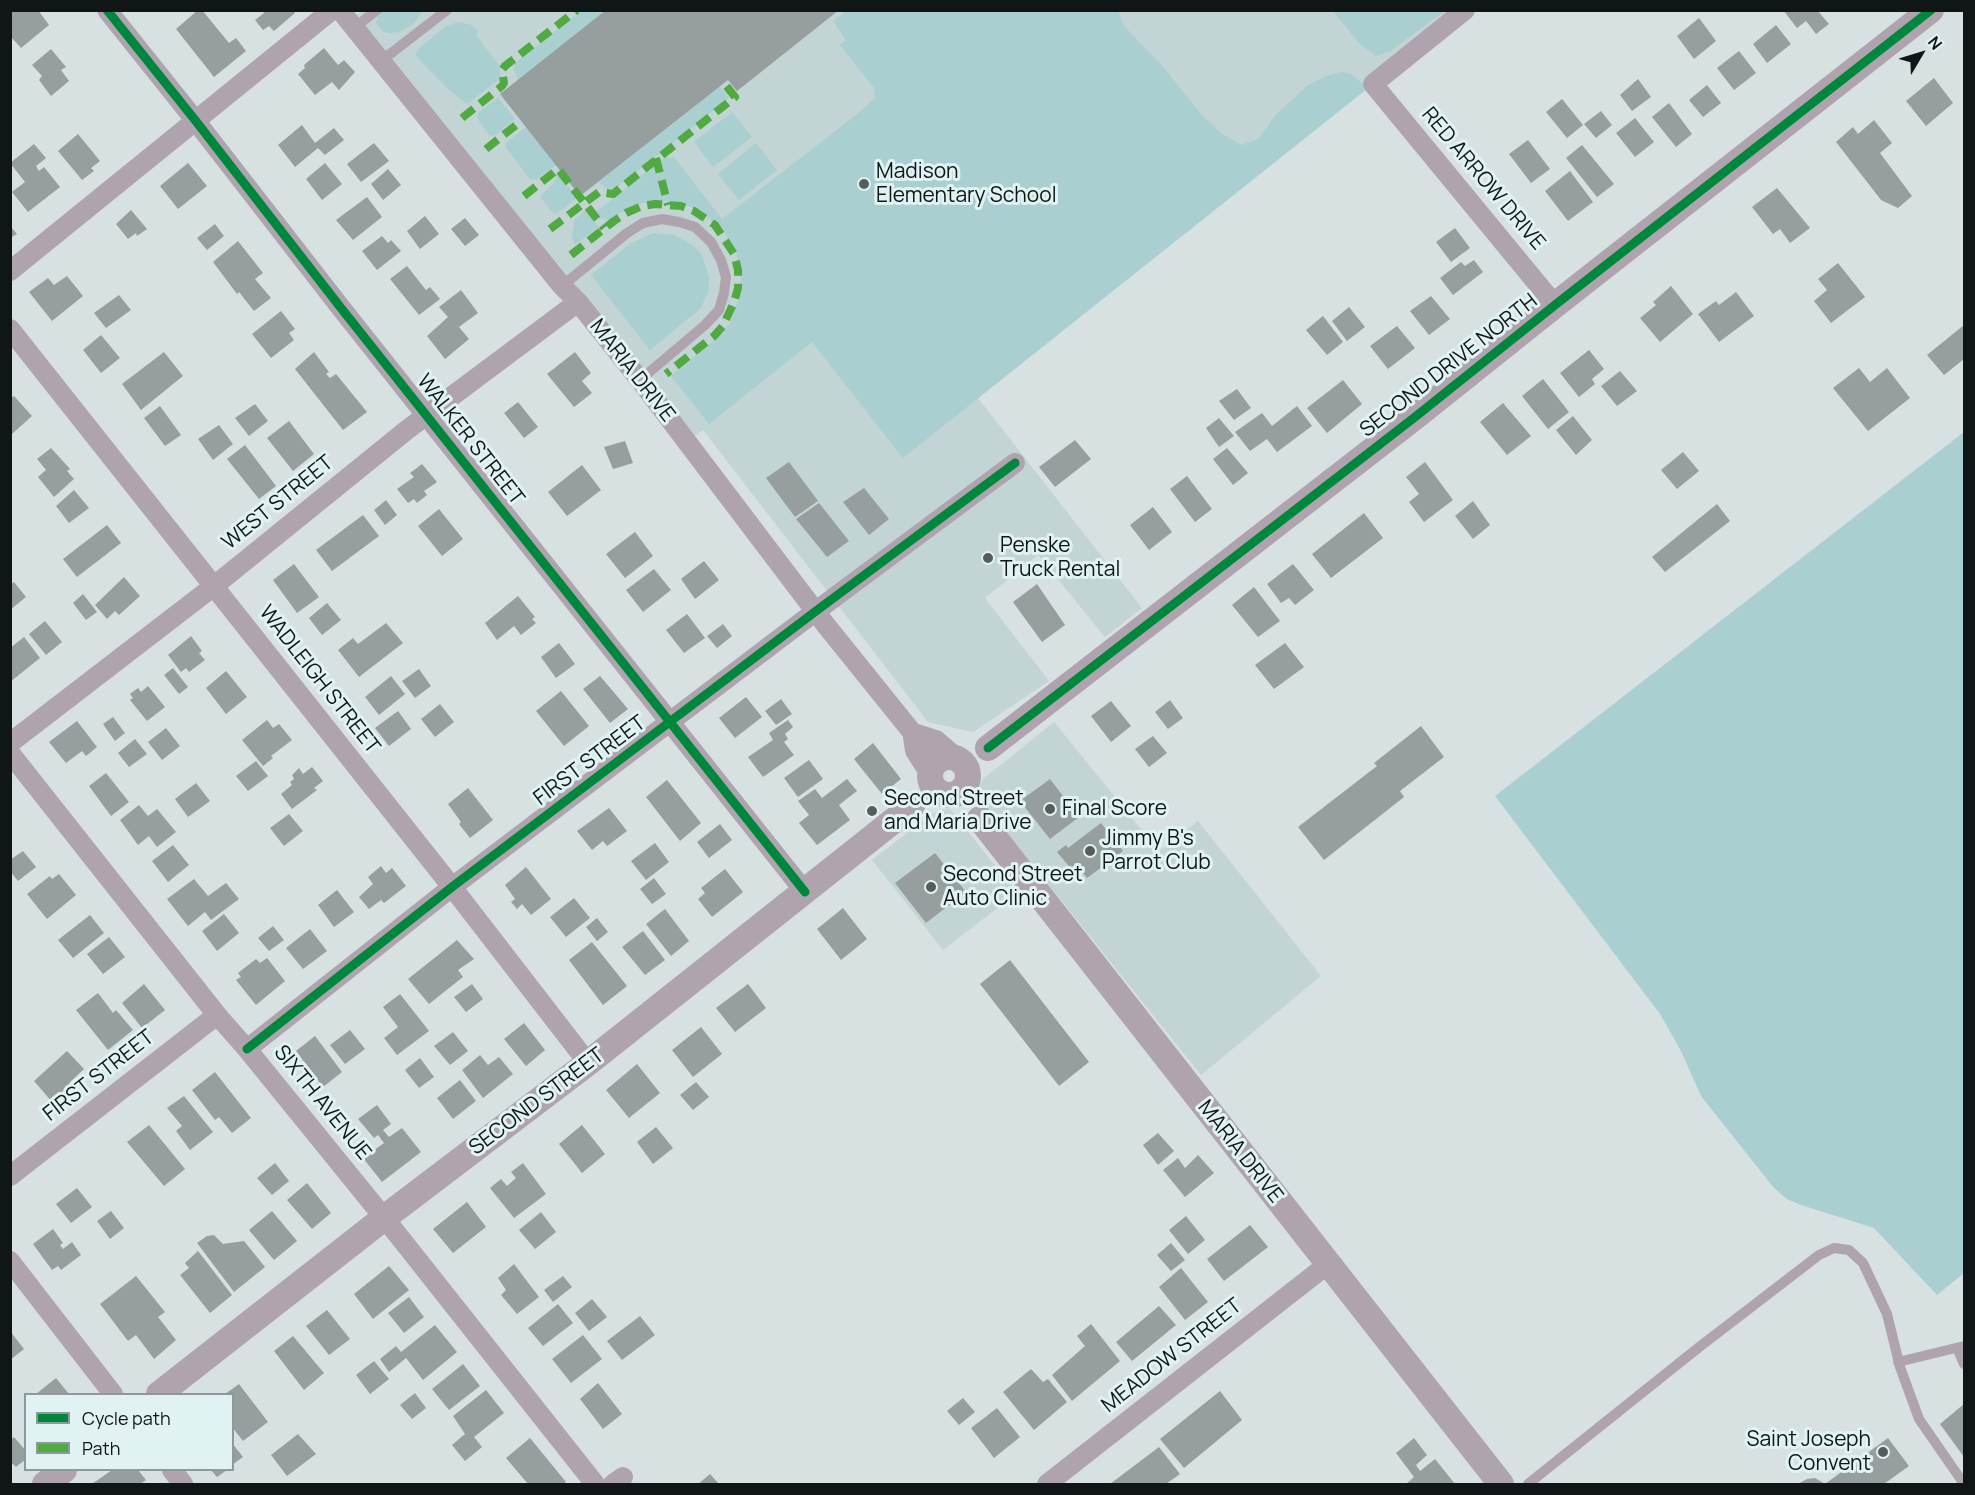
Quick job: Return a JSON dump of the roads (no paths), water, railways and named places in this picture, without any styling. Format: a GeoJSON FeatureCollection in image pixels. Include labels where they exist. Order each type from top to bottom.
{"type":"FeatureCollection","features":[{"type":"Feature","properties":{"kind":"street","name":"WALKER STREET"},"geometry":{"type":"LineString","coordinates":[[107,10],[805,892]]}},
{"type":"Feature","properties":{"kind":"street"},"geometry":{"type":"LineString","coordinates":[[10,271],[332,10]]}},
{"type":"Feature","properties":{"kind":"street","name":"MARIA DRIVE"},"geometry":{"type":"LineString","coordinates":[[340,10],[640,380],[816,611],[916,737],[935,743],[968,813],[980,819],[1501,1485]]}},
{"type":"Feature","properties":{"kind":"street","name":"RED ARROW DRIVE"},"geometry":{"type":"LineString","coordinates":[[1465,10],[1373,84],[1555,305]]}},
{"type":"Feature","properties":{"kind":"street","name":"SECOND DRIVE NORTH"},"geometry":{"type":"LineString","coordinates":[[949,775],[973,748],[988,748],[1424,410],[1931,10]]}},
{"type":"Feature","properties":{"kind":"street","name":"WEST STREET"},"geometry":{"type":"LineString","coordinates":[[10,743],[213,586],[426,414],[578,302]]}},
{"type":"Feature","properties":{"kind":"street","name":"WADLEIGH STREET"},"geometry":{"type":"LineString","coordinates":[[10,329],[452,887],[588,1063]]}},
{"type":"Feature","properties":{"kind":"street","name":"FIRST STREET"},"geometry":{"type":"LineString","coordinates":[[247,1049],[452,887],[1015,463]]}},
{"type":"Feature","properties":{"kind":"street","name":"SIXTH AVENUE"},"geometry":{"type":"LineString","coordinates":[[10,753],[217,1015],[384,1218],[595,1485]]}},
{"type":"Feature","properties":{"kind":"street","name":"SECOND STREET"},"geometry":{"type":"LineString","coordinates":[[162,1393],[805,892],[912,806],[919,787],[949,775]]}},
{"type":"Feature","properties":{"kind":"street","name":"FIRST STREET"},"geometry":{"type":"LineString","coordinates":[[10,1176],[217,1015]]}},
{"type":"Feature","properties":{"kind":"street"},"geometry":{"type":"LineString","coordinates":[[10,1261],[111,1393]]}},
{"type":"Feature","properties":{"kind":"street","name":"MEADOW STREET"},"geometry":{"type":"LineString","coordinates":[[1047,1485],[1328,1264]]}},
{"type":"Feature","properties":{"kind":"street"},"geometry":{"type":"LineString","coordinates":[[45,1485],[63,1471]]}},
{"type":"Feature","properties":{"kind":"street"},"geometry":{"type":"LineString","coordinates":[[173,1471],[183,1485]]}},
{"type":"Feature","properties":{"kind":"lane"},"geometry":{"type":"LineString","coordinates":[[354,28],[376,10]]}},
{"type":"Feature","properties":{"kind":"lane"},"geometry":{"type":"LineString","coordinates":[[381,62],[447,10]]}},
{"type":"Feature","properties":{"kind":"lane"},"geometry":{"type":"LineString","coordinates":[[562,286],[627,233],[643,223],[662,219],[679,222],[695,227],[711,242],[722,260],[726,277],[719,310],[705,325],[640,380]]}},
{"type":"Feature","properties":{"kind":"lane"},"geometry":{"type":"LineString","coordinates":[[1528,1485],[1698,1348],[1819,1255],[1834,1248],[1849,1250],[1863,1263],[1887,1314],[1899,1362],[1919,1419],[1964,1485]]}},
{"type":"Feature","properties":{"kind":"lane"},"geometry":{"type":"LineString","coordinates":[[1899,1362],[1961,1347],[1965,1364]]}},
{"type":"Feature","properties":{"kind":"place","name":"Madison Elementary School"},"geometry":{"type":"Point","coordinates":[864,184]}},
{"type":"Feature","properties":{"kind":"place","name":"Penske Truck Rental"},"geometry":{"type":"Point","coordinates":[988,558]}},
{"type":"Feature","properties":{"kind":"place","name":"Final Score"},"geometry":{"type":"Point","coordinates":[1050,809]}},
{"type":"Feature","properties":{"kind":"place","name":"Second Street and Maria Drive"},"geometry":{"type":"Point","coordinates":[872,811]}},
{"type":"Feature","properties":{"kind":"place","name":"Jimmy B's Parrot Club"},"geometry":{"type":"Point","coordinates":[1090,851]}},
{"type":"Feature","properties":{"kind":"place","name":"Second Street Auto Clinic"},"geometry":{"type":"Point","coordinates":[931,887]}},
{"type":"Feature","properties":{"kind":"place","name":"Saint Joseph Convent"},"geometry":{"type":"Point","coordinates":[1883,1452]}}]}
